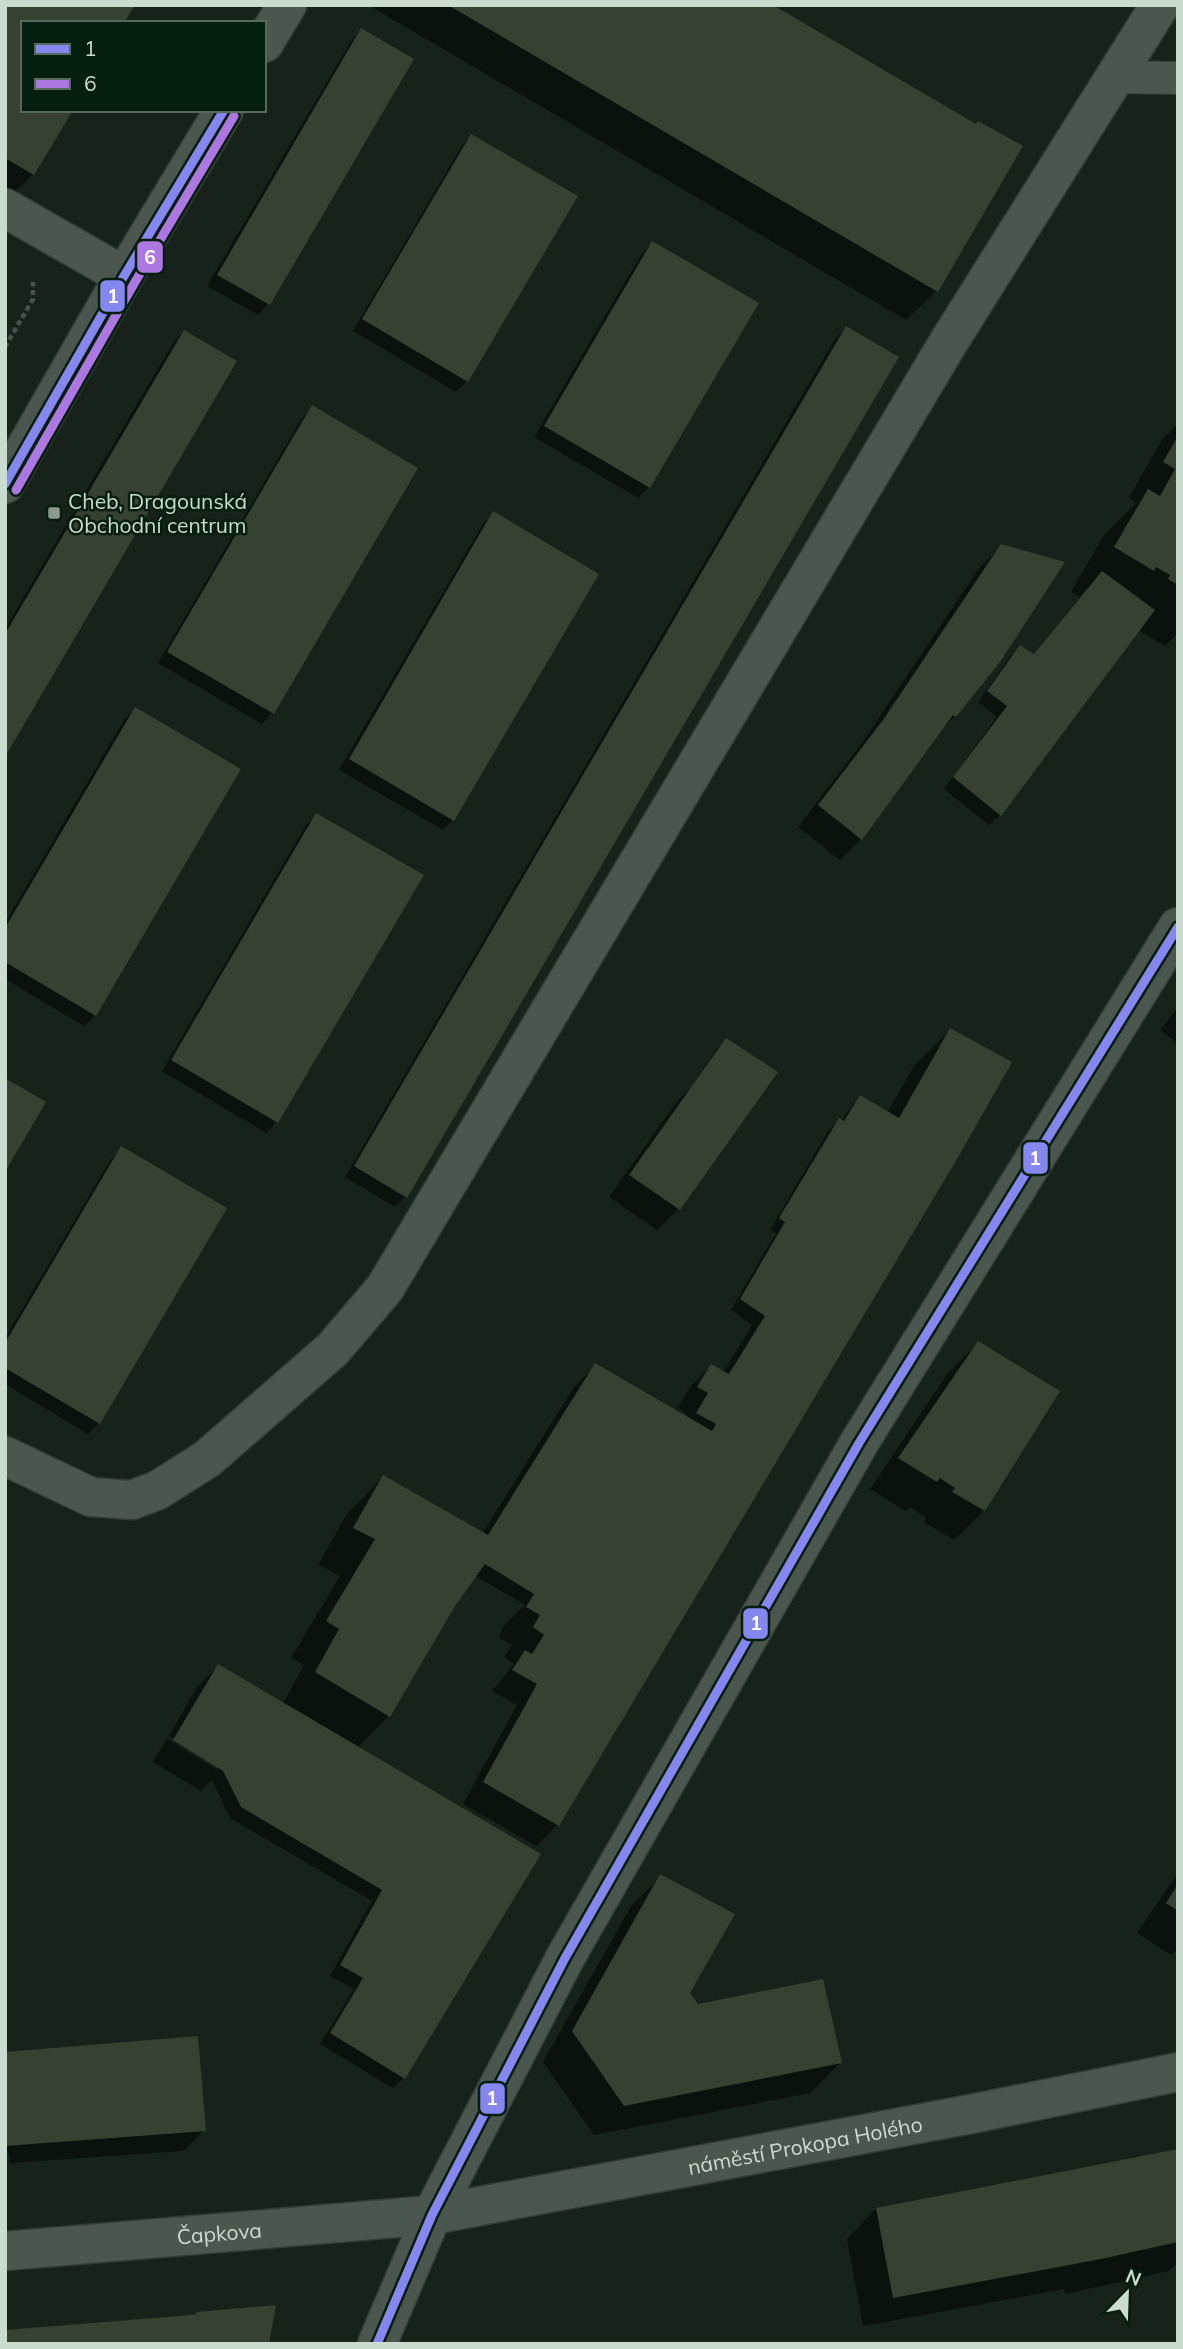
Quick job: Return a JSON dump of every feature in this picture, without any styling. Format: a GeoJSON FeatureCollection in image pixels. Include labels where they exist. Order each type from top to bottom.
{"type":"FeatureCollection","features":[{"type":"Feature","properties":{"kind":"street"},"geometry":{"type":"LineString","coordinates":[[266,40],[287,5]]}},
{"type":"Feature","properties":{"kind":"street"},"geometry":{"type":"LineString","coordinates":[[5,1456],[91,1497],[131,1500],[158,1490],[207,1459],[333,1349],[385,1288],[948,343],[1115,77],[1165,11]]}},
{"type":"Feature","properties":{"kind":"street"},"geometry":{"type":"LineString","coordinates":[[5,484],[124,275],[223,112]]}},
{"type":"Feature","properties":{"kind":"street"},"geometry":{"type":"LineString","coordinates":[[5,208],[124,275]]}},
{"type":"Feature","properties":{"kind":"street"},"geometry":{"type":"LineString","coordinates":[[377,2344],[432,2215],[565,1958],[859,1443],[1178,927]]}},
{"type":"Feature","properties":{"kind":"street","name":"náměstí Prokopa Holého"},"geometry":{"type":"LineString","coordinates":[[432,2215],[971,2114],[1178,2072]]}},
{"type":"Feature","properties":{"kind":"street","name":"Čapkova"},"geometry":{"type":"LineString","coordinates":[[5,2251],[432,2215]]}},
{"type":"Feature","properties":{"kind":"lane"},"geometry":{"type":"LineString","coordinates":[[1115,77],[1178,79]]}},
{"type":"Feature","properties":{"kind":"path"},"geometry":{"type":"LineString","coordinates":[[5,347],[33,299],[33,275]]}},
{"type":"Feature","properties":{"kind":"building"},"geometry":{"type":"Polygon","coordinates":[[[5,5],[135,5],[125,21],[21,21],[21,112],[72,112],[34,175],[5,158],[5,5]]]}},
{"type":"Feature","properties":{"kind":"building"},"geometry":{"type":"Polygon","coordinates":[[[448,5],[773,5],[976,124],[978,121],[1023,146],[938,292],[448,5]]]}},
{"type":"Feature","properties":{"kind":"building"},"geometry":{"type":"Polygon","coordinates":[[[361,28],[414,59],[270,305],[217,275],[361,28]]]}},
{"type":"Feature","properties":{"kind":"building"},"geometry":{"type":"Polygon","coordinates":[[[471,134],[578,196],[468,382],[362,319],[471,134]]]}},
{"type":"Feature","properties":{"kind":"building"},"geometry":{"type":"Polygon","coordinates":[[[652,241],[759,303],[650,488],[544,426],[652,241]]]}},
{"type":"Feature","properties":{"kind":"building"},"geometry":{"type":"Polygon","coordinates":[[[846,326],[899,357],[407,1198],[354,1166],[846,326]]]}},
{"type":"Feature","properties":{"kind":"building"},"geometry":{"type":"Polygon","coordinates":[[[184,330],[237,361],[5,757],[5,634],[184,330]]]}},
{"type":"Feature","properties":{"kind":"building"},"geometry":{"type":"Polygon","coordinates":[[[312,405],[418,468],[274,714],[167,652],[312,405]]]}},
{"type":"Feature","properties":{"kind":"building"},"geometry":{"type":"Polygon","coordinates":[[[1178,436],[1178,585],[1168,579],[1170,575],[1156,567],[1154,571],[1114,547],[1148,489],[1160,496],[1175,469],[1163,462],[1178,436]]]}},
{"type":"Feature","properties":{"kind":"building"},"geometry":{"type":"Polygon","coordinates":[[[493,511],[599,574],[454,821],[349,759],[493,511]]]}},
{"type":"Feature","properties":{"kind":"building"},"geometry":{"type":"Polygon","coordinates":[[[1001,544],[1065,562],[1000,662],[956,717],[953,715],[862,840],[818,805],[883,720],[1001,544]]]}},
{"type":"Feature","properties":{"kind":"building"},"geometry":{"type":"Polygon","coordinates":[[[1102,571],[1155,610],[1001,816],[953,777],[1007,706],[987,691],[1020,645],[1034,654],[1102,571]]]}},
{"type":"Feature","properties":{"kind":"building"},"geometry":{"type":"Polygon","coordinates":[[[135,707],[241,769],[96,1016],[5,962],[5,928],[135,707]]]}},
{"type":"Feature","properties":{"kind":"building"},"geometry":{"type":"Polygon","coordinates":[[[316,813],[424,875],[278,1123],[171,1060],[316,813]]]}},
{"type":"Feature","properties":{"kind":"building"},"geometry":{"type":"Polygon","coordinates":[[[950,1028],[1012,1062],[960,1154],[559,1826],[483,1782],[537,1684],[512,1670],[525,1650],[532,1654],[544,1635],[533,1627],[540,1615],[526,1607],[534,1594],[485,1564],[455,1606],[390,1717],[315,1672],[339,1629],[326,1621],[375,1539],[353,1528],[383,1475],[488,1535],[595,1363],[712,1431],[716,1424],[696,1413],[708,1393],[697,1387],[711,1364],[729,1374],[765,1316],[740,1299],[785,1222],[779,1218],[839,1118],[844,1121],[860,1095],[899,1118],[950,1028]]]}},
{"type":"Feature","properties":{"kind":"building"},"geometry":{"type":"Polygon","coordinates":[[[726,1038],[778,1072],[680,1210],[629,1175],[726,1038]]]}},
{"type":"Feature","properties":{"kind":"building"},"geometry":{"type":"Polygon","coordinates":[[[5,1078],[46,1102],[5,1172],[5,1078]]]}},
{"type":"Feature","properties":{"kind":"building"},"geometry":{"type":"Polygon","coordinates":[[[121,1146],[227,1208],[100,1424],[5,1368],[5,1343],[121,1146]]]}},
{"type":"Feature","properties":{"kind":"building"},"geometry":{"type":"Polygon","coordinates":[[[978,1341],[1060,1391],[985,1511],[952,1492],[955,1488],[940,1478],[937,1482],[898,1458],[978,1341]]]}},
{"type":"Feature","properties":{"kind":"building"},"geometry":{"type":"Polygon","coordinates":[[[218,1664],[541,1854],[405,2079],[330,2033],[363,1978],[340,1965],[382,1890],[241,1807],[223,1771],[173,1740],[218,1664]]]}},
{"type":"Feature","properties":{"kind":"building"},"geometry":{"type":"Polygon","coordinates":[[[660,1874],[735,1914],[690,1993],[698,2004],[823,1979],[842,2063],[624,2106],[572,2031],[660,1874]]]}},
{"type":"Feature","properties":{"kind":"building"},"geometry":{"type":"Polygon","coordinates":[[[1178,1884],[1178,1911],[1166,1903],[1178,1884]]]}},
{"type":"Feature","properties":{"kind":"building"},"geometry":{"type":"Polygon","coordinates":[[[198,2036],[206,2131],[5,2146],[5,2052],[198,2036]]]}},
{"type":"Feature","properties":{"kind":"building"},"geometry":{"type":"Polygon","coordinates":[[[1178,2149],[1178,2242],[893,2298],[876,2208],[1178,2149]]]}},
{"type":"Feature","properties":{"kind":"building"},"geometry":{"type":"Polygon","coordinates":[[[276,2305],[269,2344],[5,2344],[5,2330],[276,2305]]]}},
{"type":"Feature","properties":{"kind":"transit line","name":"1"},"geometry":{"type":"LineString","coordinates":[[5,484],[124,276],[223,112]]}},
{"type":"Feature","properties":{"kind":"transit line","name":"6"},"geometry":{"type":"LineString","coordinates":[[16,490],[234,116]]}},
{"type":"Feature","properties":{"kind":"transit line","name":"1"},"geometry":{"type":"LineString","coordinates":[[377,2344],[432,2215],[565,1958],[859,1443],[1178,927]]}},
{"type":"Feature","properties":{"kind":"place","name":"Cheb, Dragounská Obchodní centrum"},"geometry":{"type":"Point","coordinates":[54,513]}}]}
